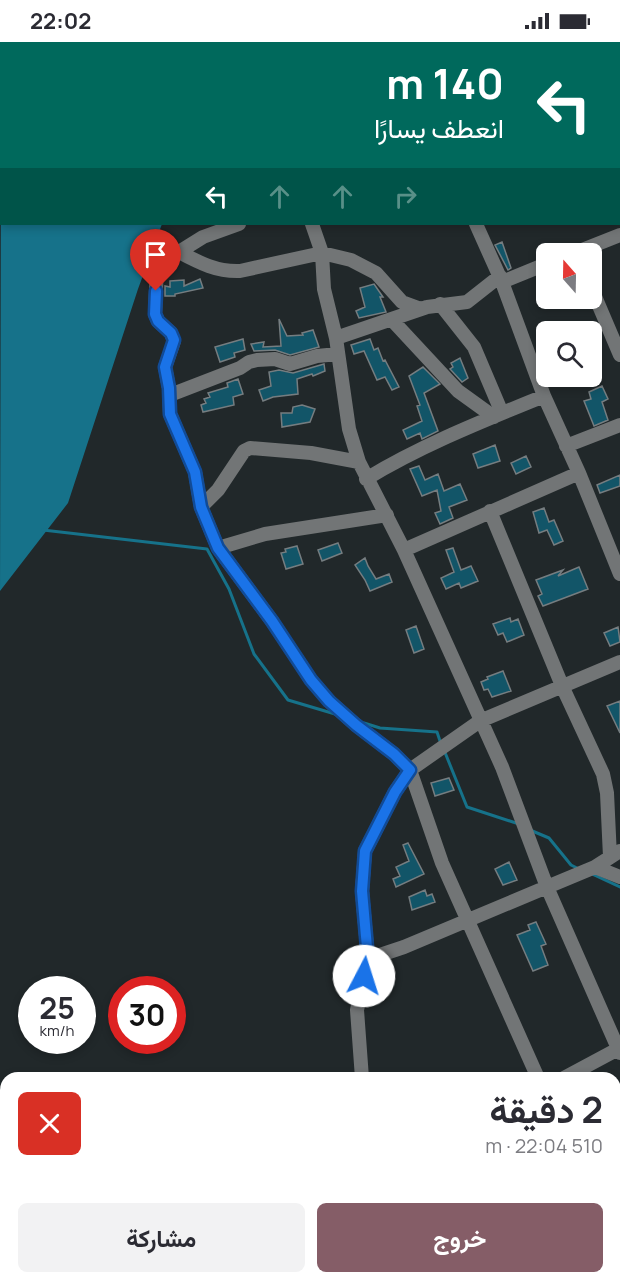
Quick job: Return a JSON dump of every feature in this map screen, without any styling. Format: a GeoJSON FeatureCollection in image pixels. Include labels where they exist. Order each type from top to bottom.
{"type":"FeatureCollection","features":[{"type":"Feature","properties":{"kind":"street"},"geometry":{"type":"LineString","coordinates":[[236,225],[203,237],[180,252],[160,258],[156,274],[155,314],[174,340],[165,367],[170,395],[170,414],[195,472],[201,507],[218,548],[272,621],[311,680],[329,701],[394,754],[410,770],[442,862],[535,1072]]}},
{"type":"Feature","properties":{"kind":"street"},"geometry":{"type":"LineString","coordinates":[[312,225],[322,253],[324,289],[336,338],[349,429],[359,462],[404,550],[502,767],[547,888],[619,1050],[576,1072]]}},
{"type":"Feature","properties":{"kind":"street"},"geometry":{"type":"LineString","coordinates":[[476,225],[501,279],[544,396],[579,473],[620,574]]}},
{"type":"Feature","properties":{"kind":"street"},"geometry":{"type":"LineString","coordinates":[[600,243],[620,235]]}},
{"type":"Feature","properties":{"kind":"street"},"geometry":{"type":"LineString","coordinates":[[180,252],[204,265],[229,272],[322,253],[351,260],[376,273],[402,302],[421,309]]}},
{"type":"Feature","properties":{"kind":"street"},"geometry":{"type":"LineString","coordinates":[[336,338],[421,309],[440,304],[467,302],[501,279],[536,267]]}},
{"type":"Feature","properties":{"kind":"street"},"geometry":{"type":"LineString","coordinates":[[440,304],[474,347],[498,415]]}},
{"type":"Feature","properties":{"kind":"street"},"geometry":{"type":"LineString","coordinates":[[602,307],[616,332],[620,355]]}},
{"type":"Feature","properties":{"kind":"street"},"geometry":{"type":"LineString","coordinates":[[392,320],[458,391],[498,415]]}},
{"type":"Feature","properties":{"kind":"street"},"geometry":{"type":"LineString","coordinates":[[170,395],[256,360],[275,359],[290,364],[307,358],[338,354]]}},
{"type":"Feature","properties":{"kind":"street"},"geometry":{"type":"LineString","coordinates":[[366,478],[393,462],[544,396]]}},
{"type":"Feature","properties":{"kind":"street"},"geometry":{"type":"LineString","coordinates":[[566,446],[620,425]]}},
{"type":"Feature","properties":{"kind":"street"},"geometry":{"type":"LineString","coordinates":[[201,507],[219,490],[244,451],[250,448],[311,453],[359,462]]}},
{"type":"Feature","properties":{"kind":"street"},"geometry":{"type":"LineString","coordinates":[[404,550],[579,473]]}},
{"type":"Feature","properties":{"kind":"street"},"geometry":{"type":"LineString","coordinates":[[368,959],[404,947],[547,888],[595,867],[615,854],[603,774],[563,688],[490,511]]}},
{"type":"Feature","properties":{"kind":"street"},"geometry":{"type":"LineString","coordinates":[[218,548],[265,534],[387,515]]}},
{"type":"Feature","properties":{"kind":"street"},"geometry":{"type":"LineString","coordinates":[[362,1072],[357,1010],[368,959],[362,891],[365,851],[395,792],[410,770],[480,721],[563,688],[620,662]]}},
{"type":"Feature","properties":{"kind":"street"},"geometry":{"type":"LineString","coordinates":[[595,867],[620,877]]}},
{"type":"Feature","properties":{"kind":"water"},"geometry":{"type":"Polygon","coordinates":[[[1,225],[162,225],[138,289],[68,503],[0,591],[1,225]]]}},
{"type":"Feature","properties":{"kind":"building"},"geometry":{"type":"Polygon","coordinates":[[[502,242],[511,268],[508,270],[495,245],[502,242]]]}},
{"type":"Feature","properties":{"kind":"building"},"geometry":{"type":"Polygon","coordinates":[[[200,279],[203,288],[175,294],[175,296],[165,296],[165,286],[170,287],[170,281],[184,280],[184,286],[200,279]]]}},
{"type":"Feature","properties":{"kind":"building"},"geometry":{"type":"Polygon","coordinates":[[[374,284],[383,297],[380,297],[386,312],[359,318],[356,311],[365,307],[360,288],[374,284]]]}},
{"type":"Feature","properties":{"kind":"building"},"geometry":{"type":"Polygon","coordinates":[[[279,319],[287,336],[303,335],[302,333],[313,330],[319,347],[290,355],[275,350],[254,351],[251,344],[264,342],[263,347],[281,346],[279,319]]]}},
{"type":"Feature","properties":{"kind":"building"},"geometry":{"type":"Polygon","coordinates":[[[243,339],[245,350],[234,353],[235,357],[220,362],[215,347],[243,339]]]}},
{"type":"Feature","properties":{"kind":"building"},"geometry":{"type":"Polygon","coordinates":[[[370,339],[374,350],[378,348],[399,387],[392,390],[385,377],[377,380],[364,351],[354,354],[351,345],[370,339]]]}},
{"type":"Feature","properties":{"kind":"building"},"geometry":{"type":"Polygon","coordinates":[[[460,358],[468,378],[462,382],[450,369],[453,367],[451,363],[460,358]]]}},
{"type":"Feature","properties":{"kind":"building"},"geometry":{"type":"Polygon","coordinates":[[[324,364],[325,371],[297,379],[298,394],[273,397],[263,401],[259,390],[271,386],[269,372],[279,370],[293,373],[324,364]]]}},
{"type":"Feature","properties":{"kind":"building"},"geometry":{"type":"Polygon","coordinates":[[[423,367],[440,384],[424,393],[438,431],[422,439],[420,433],[407,439],[403,430],[422,421],[417,406],[420,405],[409,376],[423,367]]]}},
{"type":"Feature","properties":{"kind":"building"},"geometry":{"type":"Polygon","coordinates":[[[238,379],[243,394],[233,397],[234,405],[203,412],[201,405],[206,403],[204,399],[210,397],[208,393],[228,387],[227,383],[238,379]]]}},
{"type":"Feature","properties":{"kind":"building"},"geometry":{"type":"Polygon","coordinates":[[[602,386],[608,399],[602,402],[608,420],[594,426],[584,401],[591,399],[589,392],[602,386]]]}},
{"type":"Feature","properties":{"kind":"building"},"geometry":{"type":"Polygon","coordinates":[[[302,405],[315,409],[310,422],[282,427],[281,413],[292,413],[293,407],[302,405]]]}},
{"type":"Feature","properties":{"kind":"building"},"geometry":{"type":"Polygon","coordinates":[[[495,445],[500,461],[478,468],[473,454],[495,445]]]}},
{"type":"Feature","properties":{"kind":"building"},"geometry":{"type":"Polygon","coordinates":[[[526,456],[531,467],[516,474],[511,463],[526,456]]]}},
{"type":"Feature","properties":{"kind":"building"},"geometry":{"type":"Polygon","coordinates":[[[419,466],[425,480],[438,474],[444,491],[460,484],[467,500],[449,507],[453,518],[440,524],[435,513],[441,511],[437,490],[422,496],[410,469],[419,466]]]}},
{"type":"Feature","properties":{"kind":"building"},"geometry":{"type":"Polygon","coordinates":[[[620,475],[620,486],[600,493],[597,485],[620,475]]]}},
{"type":"Feature","properties":{"kind":"building"},"geometry":{"type":"Polygon","coordinates":[[[544,508],[549,522],[554,520],[563,541],[554,545],[547,530],[539,533],[533,512],[544,508]]]}},
{"type":"Feature","properties":{"kind":"building"},"geometry":{"type":"Polygon","coordinates":[[[338,543],[342,553],[322,561],[318,550],[338,543]]]}},
{"type":"Feature","properties":{"kind":"building"},"geometry":{"type":"Polygon","coordinates":[[[297,546],[303,564],[286,569],[281,553],[286,552],[285,549],[297,546]]]}},
{"type":"Feature","properties":{"kind":"building"},"geometry":{"type":"Polygon","coordinates":[[[453,548],[461,570],[471,566],[478,581],[461,588],[459,583],[446,589],[441,578],[454,572],[446,550],[453,548]]]}},
{"type":"Feature","properties":{"kind":"building"},"geometry":{"type":"Polygon","coordinates":[[[365,558],[376,579],[389,574],[392,582],[370,591],[355,565],[365,558]]]}},
{"type":"Feature","properties":{"kind":"building"},"geometry":{"type":"Polygon","coordinates":[[[579,567],[588,589],[543,606],[538,596],[542,594],[536,580],[563,570],[558,576],[579,567]]]}},
{"type":"Feature","properties":{"kind":"building"},"geometry":{"type":"Polygon","coordinates":[[[510,618],[511,622],[518,619],[524,635],[507,642],[503,633],[498,635],[493,624],[510,618]]]}},
{"type":"Feature","properties":{"kind":"building"},"geometry":{"type":"Polygon","coordinates":[[[416,626],[424,649],[414,653],[406,630],[416,626]]]}},
{"type":"Feature","properties":{"kind":"building"},"geometry":{"type":"Polygon","coordinates":[[[618,627],[620,642],[610,646],[604,633],[618,627]]]}},
{"type":"Feature","properties":{"kind":"building"},"geometry":{"type":"Polygon","coordinates":[[[503,671],[511,691],[492,697],[488,689],[484,690],[481,682],[503,671]]]}},
{"type":"Feature","properties":{"kind":"building"},"geometry":{"type":"Polygon","coordinates":[[[620,701],[620,733],[607,706],[620,701]]]}},
{"type":"Feature","properties":{"kind":"building"},"geometry":{"type":"Polygon","coordinates":[[[449,778],[454,790],[435,796],[431,783],[449,778]]]}},
{"type":"Feature","properties":{"kind":"building"},"geometry":{"type":"Polygon","coordinates":[[[408,843],[424,874],[396,887],[393,879],[400,876],[396,867],[409,861],[403,845],[408,843]]]}},
{"type":"Feature","properties":{"kind":"building"},"geometry":{"type":"Polygon","coordinates":[[[509,862],[517,880],[503,885],[495,869],[509,862]]]}},
{"type":"Feature","properties":{"kind":"building"},"geometry":{"type":"Polygon","coordinates":[[[425,890],[427,896],[432,894],[435,902],[412,910],[409,897],[425,890]]]}},
{"type":"Feature","properties":{"kind":"building"},"geometry":{"type":"Polygon","coordinates":[[[536,922],[546,944],[541,946],[548,965],[533,971],[517,935],[530,930],[528,925],[536,922]]]}},
{"type":"Feature","properties":{"kind":"waterway"},"geometry":{"type":"LineString","coordinates":[[43,530],[207,549],[229,589],[254,654],[288,700],[335,714]]}},
{"type":"Feature","properties":{"kind":"waterway"},"geometry":{"type":"LineString","coordinates":[[364,723],[380,728],[437,732],[441,744]]}},
{"type":"Feature","properties":{"kind":"waterway"},"geometry":{"type":"LineString","coordinates":[[444,750],[467,807],[519,824]]}},
{"type":"Feature","properties":{"kind":"waterway"},"geometry":{"type":"LineString","coordinates":[[530,830],[549,838],[571,865],[577,868]]}},
{"type":"Feature","properties":{"kind":"waterway"},"geometry":{"type":"LineString","coordinates":[[592,874],[620,887]]}},
{"type":"Feature","properties":{"kind":"route"},"geometry":{"type":"LineString","coordinates":[[156,291],[155,314],[174,340],[165,367],[170,414],[195,472],[201,507],[218,548],[272,621],[311,680],[329,701],[394,754],[410,770],[395,792],[365,851],[362,891],[368,959],[364,976]]}}]}
